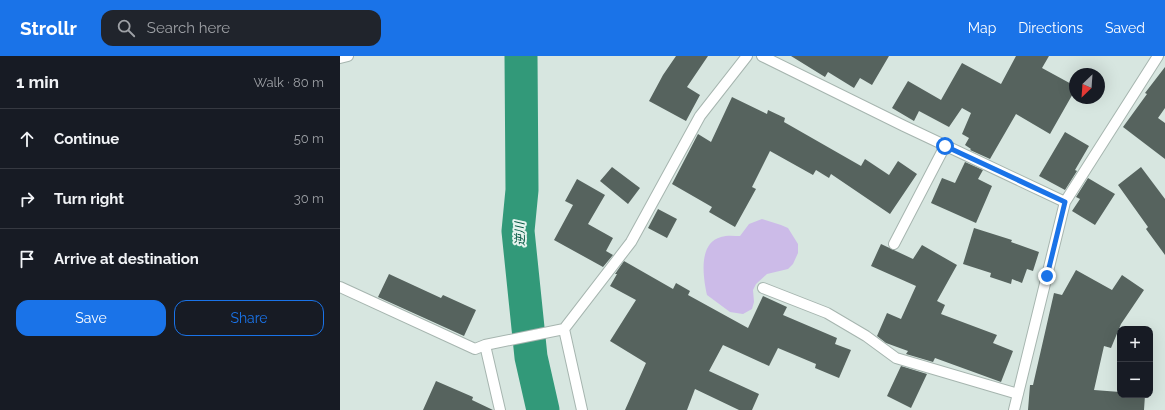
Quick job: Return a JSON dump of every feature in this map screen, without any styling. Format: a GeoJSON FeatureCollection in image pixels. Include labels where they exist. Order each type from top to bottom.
{"type":"FeatureCollection","features":[{"type":"Feature","properties":{"kind":"lane"},"geometry":{"type":"LineString","coordinates":[[340,58],[348,56]]}},
{"type":"Feature","properties":{"kind":"lane"},"geometry":{"type":"LineString","coordinates":[[340,287],[475,349],[485,345],[564,328],[631,242],[700,116],[746,56]]}},
{"type":"Feature","properties":{"kind":"lane"},"geometry":{"type":"LineString","coordinates":[[762,56],[945,146],[1065,202]]}},
{"type":"Feature","properties":{"kind":"lane"},"geometry":{"type":"LineString","coordinates":[[1014,410],[1065,202],[1158,56]]}},
{"type":"Feature","properties":{"kind":"lane"},"geometry":{"type":"LineString","coordinates":[[894,244],[945,146]]}},
{"type":"Feature","properties":{"kind":"lane"},"geometry":{"type":"LineString","coordinates":[[763,288],[827,312],[866,336],[896,358],[1018,394]]}},
{"type":"Feature","properties":{"kind":"lane"},"geometry":{"type":"LineString","coordinates":[[564,328],[582,410]]}},
{"type":"Feature","properties":{"kind":"lane"},"geometry":{"type":"LineString","coordinates":[[485,345],[500,410]]}},
{"type":"Feature","properties":{"kind":"shaded area"},"geometry":{"type":"Polygon","coordinates":[[[762,219],[788,228],[798,244],[798,253],[793,264],[788,269],[767,274],[756,284],[753,290],[754,302],[752,309],[743,314],[730,312],[707,295],[704,279],[705,253],[714,240],[723,236],[740,236],[749,224],[762,219]]]}},
{"type":"Feature","properties":{"kind":"building"},"geometry":{"type":"Polygon","coordinates":[[[676,56],[708,56],[687,87],[700,95],[686,121],[649,101],[663,75],[676,56]]]}},
{"type":"Feature","properties":{"kind":"building"},"geometry":{"type":"Polygon","coordinates":[[[791,56],[889,56],[872,85],[860,78],[854,88],[828,72],[825,77],[791,56]]]}},
{"type":"Feature","properties":{"kind":"building"},"geometry":{"type":"Polygon","coordinates":[[[1016,56],[1049,56],[1042,68],[1069,83],[1069,101],[1050,134],[1016,114],[990,159],[970,150],[971,149],[965,145],[969,138],[962,134],[971,113],[962,108],[949,127],[919,111],[914,121],[892,108],[908,81],[941,100],[962,63],[1001,84],[1016,56]]]}},
{"type":"Feature","properties":{"kind":"building"},"geometry":{"type":"Polygon","coordinates":[[[1165,67],[1165,108],[1158,118],[1165,123],[1165,159],[1123,127],[1147,94],[1145,93],[1165,67]]]}},
{"type":"Feature","properties":{"kind":"building"},"geometry":{"type":"Polygon","coordinates":[[[732,97],[767,114],[768,110],[785,118],[784,122],[861,166],[865,159],[889,175],[898,161],[917,174],[890,214],[831,174],[829,178],[816,170],[813,175],[770,151],[752,187],[756,189],[735,227],[709,212],[712,207],[672,184],[698,134],[711,142],[732,97]]]}},
{"type":"Feature","properties":{"kind":"building"},"geometry":{"type":"Polygon","coordinates":[[[1065,132],[1089,146],[1075,170],[1077,171],[1065,190],[1039,176],[1065,132]]]}},
{"type":"Feature","properties":{"kind":"building"},"geometry":{"type":"Polygon","coordinates":[[[965,162],[983,170],[978,179],[992,186],[976,223],[931,203],[942,178],[955,183],[965,162]]]}},
{"type":"Feature","properties":{"kind":"building"},"geometry":{"type":"Polygon","coordinates":[[[612,167],[640,188],[628,204],[600,181],[612,167]]]}},
{"type":"Feature","properties":{"kind":"building"},"geometry":{"type":"Polygon","coordinates":[[[1141,167],[1165,199],[1165,255],[1146,229],[1148,227],[1118,185],[1141,167]]]}},
{"type":"Feature","properties":{"kind":"building"},"geometry":{"type":"Polygon","coordinates":[[[1088,178],[1115,194],[1095,225],[1072,211],[1080,199],[1076,197],[1088,178]]]}},
{"type":"Feature","properties":{"kind":"building"},"geometry":{"type":"Polygon","coordinates":[[[577,179],[605,195],[588,224],[613,238],[606,251],[613,255],[603,267],[554,240],[573,205],[565,201],[577,179]]]}},
{"type":"Feature","properties":{"kind":"building"},"geometry":{"type":"Polygon","coordinates":[[[658,209],[677,219],[667,238],[648,228],[658,209]]]}},
{"type":"Feature","properties":{"kind":"building"},"geometry":{"type":"Polygon","coordinates":[[[974,228],[1012,240],[1011,242],[1039,252],[1033,271],[1027,269],[1022,283],[1012,279],[1011,284],[990,277],[991,273],[963,264],[974,228]]]}},
{"type":"Feature","properties":{"kind":"building"},"geometry":{"type":"Polygon","coordinates":[[[881,244],[913,259],[922,245],[957,265],[937,301],[945,305],[941,314],[997,335],[993,343],[1013,351],[1001,382],[935,358],[933,362],[906,354],[908,351],[886,343],[877,336],[887,313],[901,319],[916,286],[871,266],[881,244]]]}},
{"type":"Feature","properties":{"kind":"building"},"geometry":{"type":"Polygon","coordinates":[[[624,261],[673,289],[676,283],[690,291],[688,295],[748,328],[763,296],[787,307],[783,315],[837,338],[835,344],[851,350],[839,378],[815,368],[816,364],[778,348],[769,366],[723,345],[709,371],[759,394],[752,410],[739,410],[695,389],[687,410],[625,410],[646,363],[610,341],[636,300],[610,286],[617,274],[615,274],[624,261]]]}},
{"type":"Feature","properties":{"kind":"building"},"geometry":{"type":"Polygon","coordinates":[[[1076,270],[1112,290],[1122,275],[1144,290],[1120,326],[1117,326],[1117,334],[1111,348],[1104,346],[1094,390],[1117,392],[1117,398],[1145,398],[1144,410],[1028,410],[1030,385],[1033,385],[1054,293],[1062,295],[1076,270]]]}},
{"type":"Feature","properties":{"kind":"building"},"geometry":{"type":"Polygon","coordinates":[[[389,274],[441,298],[443,295],[476,310],[464,336],[378,297],[389,274]]]}},
{"type":"Feature","properties":{"kind":"building"},"geometry":{"type":"Polygon","coordinates":[[[901,366],[927,374],[911,408],[887,396],[901,366]]]}},
{"type":"Feature","properties":{"kind":"building"},"geometry":{"type":"Polygon","coordinates":[[[436,381],[473,397],[472,400],[493,410],[423,410],[436,381]]]}},
{"type":"Feature","properties":{"kind":"waterway","name":"逆川"},"geometry":{"type":"LineString","coordinates":[[521,56],[522,190],[518,231],[531,357],[543,410]]}},
{"type":"Feature","properties":{"kind":"route"},"geometry":{"type":"LineString","coordinates":[[945,146],[1065,202],[1047,276]]}}]}
